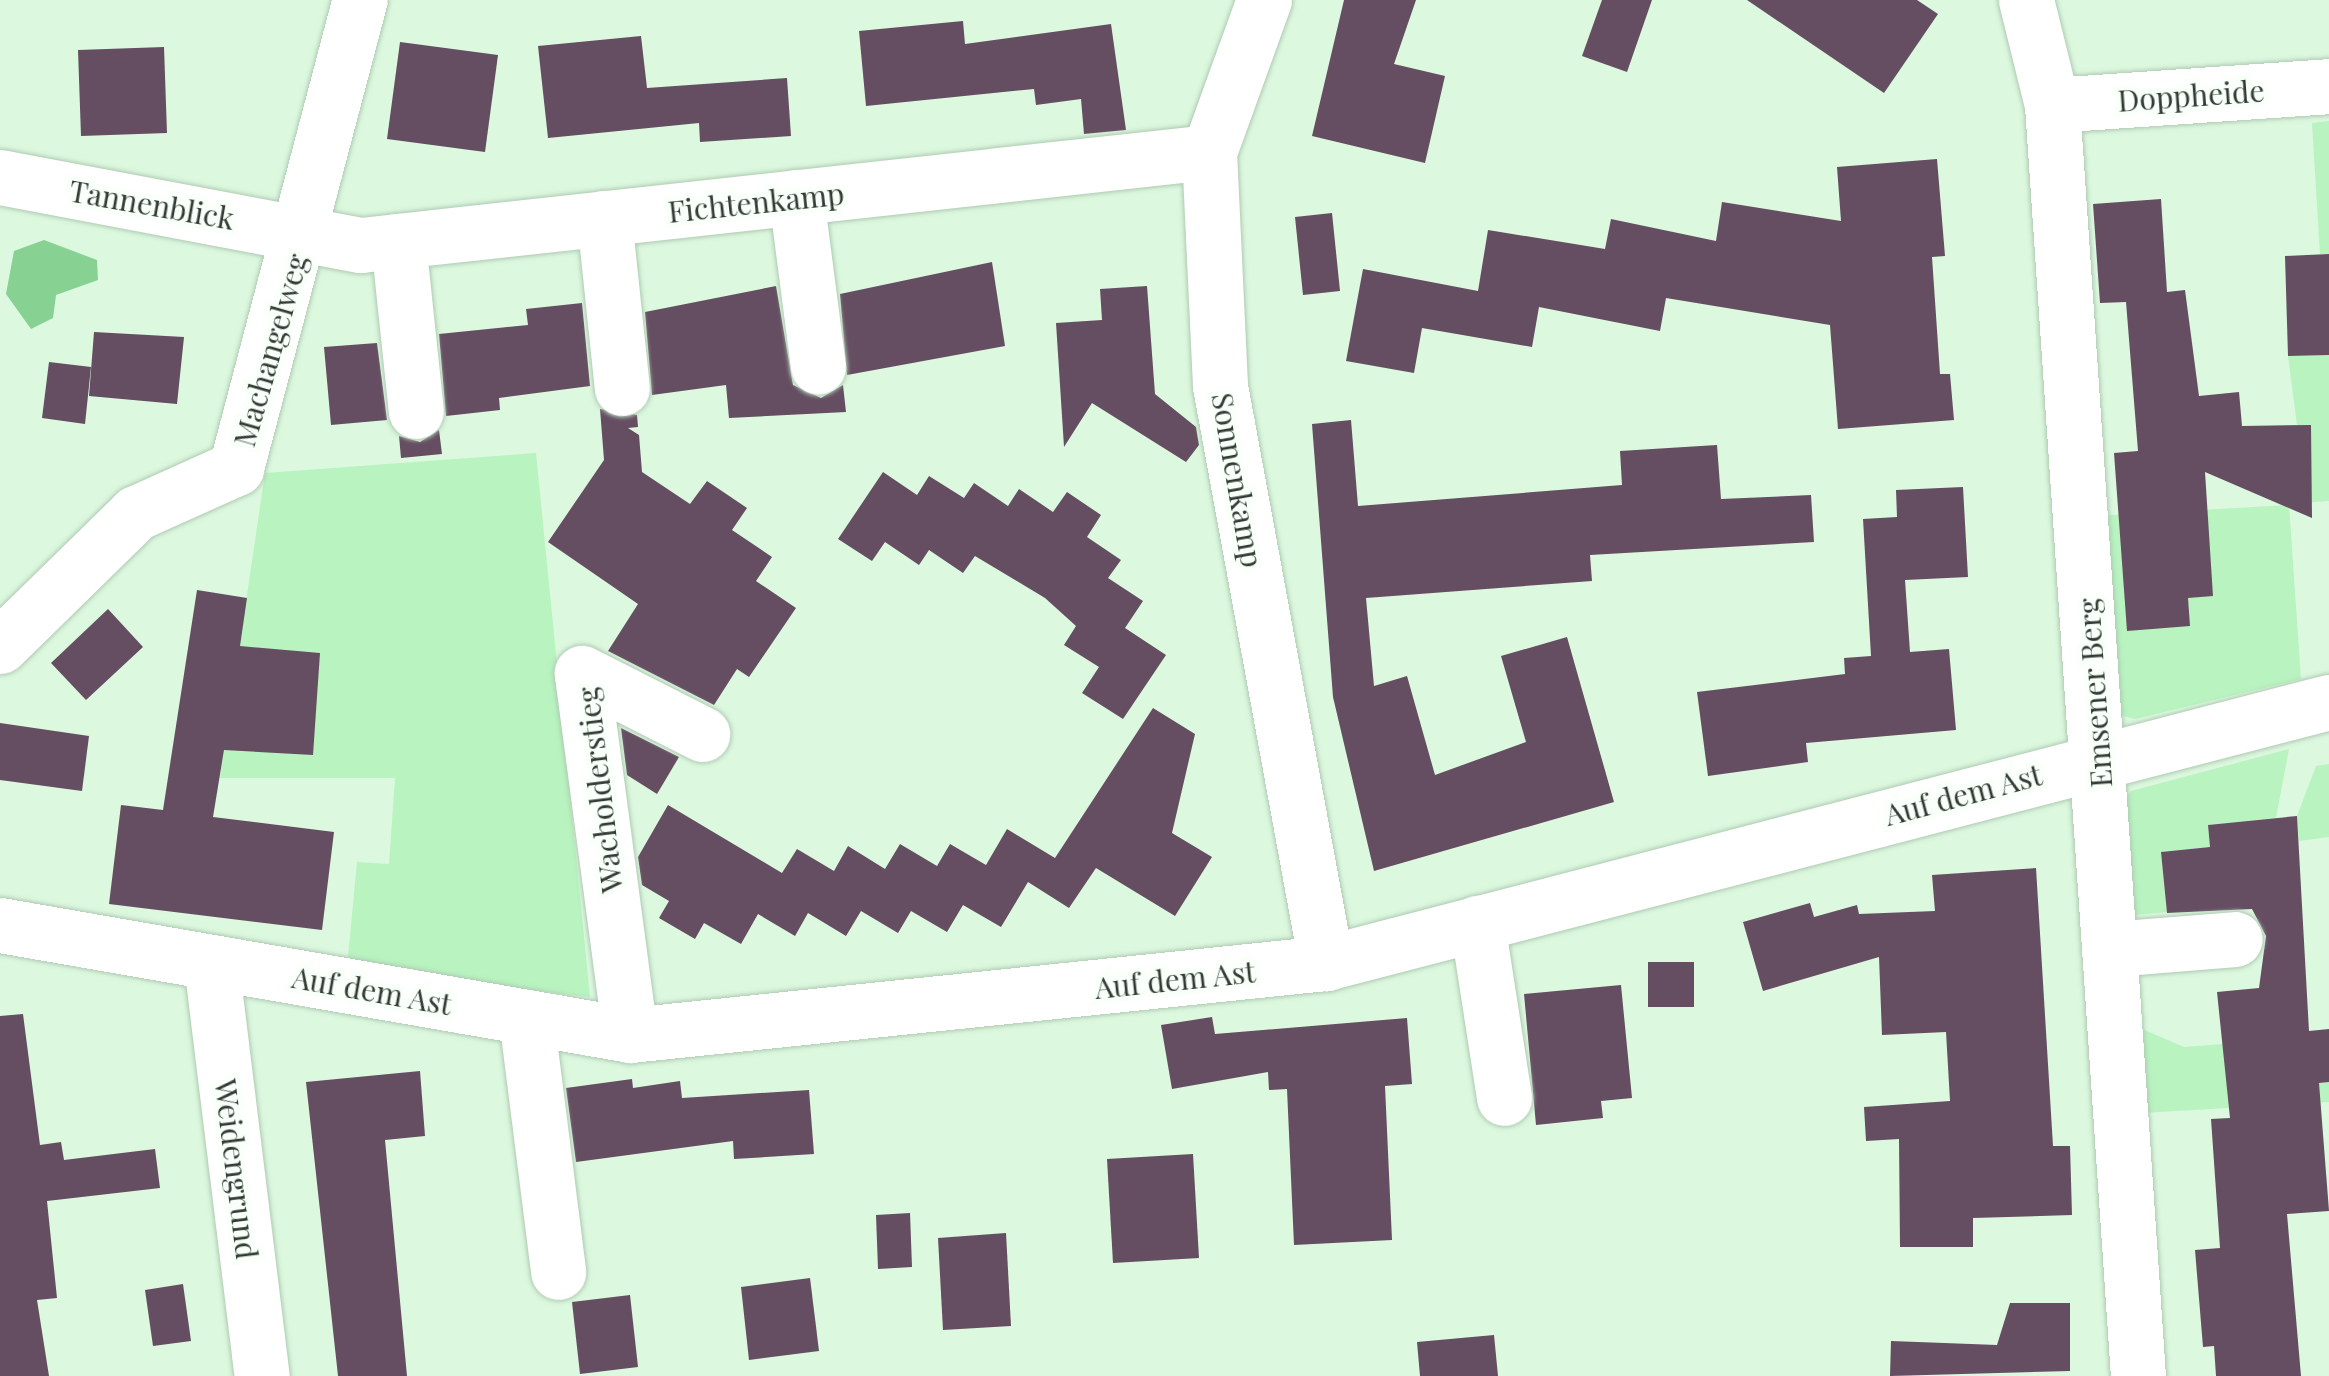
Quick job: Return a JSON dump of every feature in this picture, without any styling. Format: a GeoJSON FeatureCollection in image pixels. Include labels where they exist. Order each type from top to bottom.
{"type":"FeatureCollection","features":[{"type":"Feature","properties":{"kind":"street","name":"Machangelweg"},"geometry":{"type":"LineString","coordinates":[[0,646],[136,513],[236,468],[304,231],[360,0]]}},
{"type":"Feature","properties":{"kind":"street","name":"Sonnenkamp"},"geometry":{"type":"LineString","coordinates":[[1264,0],[1210,152],[1220,386],[1326,963]]}},
{"type":"Feature","properties":{"kind":"street","name":"Emsener Berg"},"geometry":{"type":"LineString","coordinates":[[2030,6],[2052,105],[2138,1376]]}},
{"type":"Feature","properties":{"kind":"street","name":"Doppheide"},"geometry":{"type":"LineString","coordinates":[[2052,105],[2329,86]]}},
{"type":"Feature","properties":{"kind":"street","name":"Fichtenkamp"},"geometry":{"type":"LineString","coordinates":[[304,231],[361,246],[1210,152]]}},
{"type":"Feature","properties":{"kind":"street","name":"Tannenblick"},"geometry":{"type":"LineString","coordinates":[[0,177],[304,231]]}},
{"type":"Feature","properties":{"kind":"street"},"geometry":{"type":"LineString","coordinates":[[796,197],[818,367]]}},
{"type":"Feature","properties":{"kind":"street"},"geometry":{"type":"LineString","coordinates":[[604,218],[622,388]]}},
{"type":"Feature","properties":{"kind":"street"},"geometry":{"type":"LineString","coordinates":[[398,242],[416,411]]}},
{"type":"Feature","properties":{"kind":"street","name":"Wacholderstieg"},"geometry":{"type":"LineString","coordinates":[[630,1035],[582,673],[702,734]]}},
{"type":"Feature","properties":{"kind":"street","name":"Auf dem Ast"},"geometry":{"type":"LineString","coordinates":[[0,925],[630,1035],[1326,963],[2099,757],[2329,702]]}},
{"type":"Feature","properties":{"kind":"street"},"geometry":{"type":"LineString","coordinates":[[1477,923],[1504,1098]]}},
{"type":"Feature","properties":{"kind":"street"},"geometry":{"type":"LineString","coordinates":[[2111,949],[2235,939]]}},
{"type":"Feature","properties":{"kind":"street","name":"Weidengrund"},"geometry":{"type":"LineString","coordinates":[[211,963],[262,1376]]}},
{"type":"Feature","properties":{"kind":"street"},"geometry":{"type":"LineString","coordinates":[[526,1017],[558,1272]]}},
{"type":"Feature","properties":{"kind":"shaded area"},"geometry":{"type":"Polygon","coordinates":[[[2329,121],[2329,254],[2320,254],[2312,123],[2329,121]]]}},
{"type":"Feature","properties":{"kind":"shaded area"},"geometry":{"type":"Polygon","coordinates":[[[44,240],[97,260],[98,280],[56,295],[53,318],[31,329],[6,294],[14,251],[44,240]]]}},
{"type":"Feature","properties":{"kind":"shaded area"},"geometry":{"type":"Polygon","coordinates":[[[2329,355],[2329,501],[2301,503],[2311,426],[2297,425],[2288,356],[2329,355]]]}},
{"type":"Feature","properties":{"kind":"shaded area"},"geometry":{"type":"Polygon","coordinates":[[[536,453],[590,997],[347,968],[357,862],[389,864],[395,778],[220,778],[265,473],[536,453]]]}},
{"type":"Feature","properties":{"kind":"shaded area"},"geometry":{"type":"Polygon","coordinates":[[[2289,505],[2301,679],[2135,719],[2114,714],[2094,516],[2289,505]]]}},
{"type":"Feature","properties":{"kind":"shaded area"},"geometry":{"type":"Polygon","coordinates":[[[2289,749],[2276,818],[2208,825],[2210,847],[2161,852],[2167,912],[2125,916],[2121,805],[2131,791],[2289,749]]]}},
{"type":"Feature","properties":{"kind":"shaded area"},"geometry":{"type":"Polygon","coordinates":[[[2329,764],[2329,837],[2299,841],[2297,816],[2316,766],[2329,764]]]}},
{"type":"Feature","properties":{"kind":"shaded area"},"geometry":{"type":"Polygon","coordinates":[[[2135,1026],[2184,1047],[2223,1044],[2228,1092],[2329,1082],[2329,1102],[2142,1113],[2135,1026]]]}},
{"type":"Feature","properties":{"kind":"building"},"geometry":{"type":"Polygon","coordinates":[[[1344,0],[1416,0],[1394,64],[1445,76],[1425,163],[1312,136],[1344,0]]]}},
{"type":"Feature","properties":{"kind":"building"},"geometry":{"type":"Polygon","coordinates":[[[1602,0],[1652,0],[1627,72],[1582,56],[1602,0]]]}},
{"type":"Feature","properties":{"kind":"building"},"geometry":{"type":"Polygon","coordinates":[[[1747,0],[1917,0],[1938,14],[1884,93],[1747,0]]]}},
{"type":"Feature","properties":{"kind":"building"},"geometry":{"type":"Polygon","coordinates":[[[963,21],[965,44],[1111,24],[1126,130],[1084,134],[1081,99],[1036,105],[1034,89],[866,106],[859,31],[963,21]]]}},
{"type":"Feature","properties":{"kind":"building"},"geometry":{"type":"Polygon","coordinates":[[[641,36],[647,88],[787,78],[791,136],[700,142],[699,123],[548,138],[538,46],[641,36]]]}},
{"type":"Feature","properties":{"kind":"building"},"geometry":{"type":"Polygon","coordinates":[[[400,42],[498,55],[485,152],[387,139],[400,42]]]}},
{"type":"Feature","properties":{"kind":"building"},"geometry":{"type":"Polygon","coordinates":[[[164,47],[167,133],[81,136],[78,50],[164,47]]]}},
{"type":"Feature","properties":{"kind":"building"},"geometry":{"type":"Polygon","coordinates":[[[1937,159],[1945,256],[1932,257],[1940,374],[1950,374],[1954,420],[1838,429],[1830,325],[1666,298],[1660,331],[1539,307],[1532,347],[1422,328],[1414,373],[1346,361],[1363,269],[1478,291],[1488,230],[1605,249],[1611,219],[1716,241],[1722,202],[1841,221],[1837,167],[1937,159]]]}},
{"type":"Feature","properties":{"kind":"building"},"geometry":{"type":"Polygon","coordinates":[[[2161,199],[2167,292],[2185,290],[2199,396],[2239,392],[2242,426],[2311,425],[2312,518],[2205,472],[2213,596],[2188,598],[2190,626],[2127,631],[2114,453],[2138,451],[2126,302],[2100,303],[2093,204],[2161,199]]]}},
{"type":"Feature","properties":{"kind":"building"},"geometry":{"type":"Polygon","coordinates":[[[1332,213],[1340,291],[1303,295],[1295,217],[1332,213]]]}},
{"type":"Feature","properties":{"kind":"building"},"geometry":{"type":"Polygon","coordinates":[[[2329,254],[2329,355],[2288,356],[2285,256],[2329,254]]]}},
{"type":"Feature","properties":{"kind":"building"},"geometry":{"type":"Polygon","coordinates":[[[992,262],[1005,346],[847,375],[840,294],[992,262]]]}},
{"type":"Feature","properties":{"kind":"building"},"geometry":{"type":"Polygon","coordinates":[[[776,286],[793,385],[821,398],[843,385],[846,412],[729,418],[726,385],[652,395],[645,312],[776,286]]]}},
{"type":"Feature","properties":{"kind":"building"},"geometry":{"type":"Polygon","coordinates":[[[1147,286],[1155,394],[1196,427],[1199,445],[1186,462],[1092,403],[1064,447],[1056,323],[1102,320],[1100,289],[1147,286]]]}},
{"type":"Feature","properties":{"kind":"building"},"geometry":{"type":"Polygon","coordinates":[[[582,303],[590,386],[499,398],[500,410],[446,416],[439,334],[528,325],[526,309],[582,303]]]}},
{"type":"Feature","properties":{"kind":"building"},"geometry":{"type":"Polygon","coordinates":[[[94,332],[184,337],[177,404],[89,396],[94,332]]]}},
{"type":"Feature","properties":{"kind":"building"},"geometry":{"type":"Polygon","coordinates":[[[377,343],[387,420],[331,425],[324,347],[377,343]]]}},
{"type":"Feature","properties":{"kind":"building"},"geometry":{"type":"Polygon","coordinates":[[[49,362],[91,367],[85,424],[42,418],[49,362]]]}},
{"type":"Feature","properties":{"kind":"building"},"geometry":{"type":"Polygon","coordinates":[[[600,409],[637,415],[638,427],[628,428],[639,435],[642,472],[690,504],[707,481],[747,508],[732,530],[772,557],[756,581],[796,608],[749,677],[737,669],[714,705],[608,651],[638,604],[548,542],[604,460],[600,409]]]}},
{"type":"Feature","properties":{"kind":"building"},"geometry":{"type":"Polygon","coordinates":[[[1351,420],[1358,506],[1622,485],[1620,451],[1717,445],[1721,499],[1811,495],[1814,542],[1590,555],[1592,581],[1366,598],[1374,686],[1407,676],[1435,775],[1526,742],[1501,656],[1567,637],[1614,802],[1374,871],[1333,697],[1312,424],[1351,420]]]}},
{"type":"Feature","properties":{"kind":"building"},"geometry":{"type":"Polygon","coordinates":[[[439,430],[442,454],[401,458],[399,436],[420,442],[439,430]]]}},
{"type":"Feature","properties":{"kind":"building"},"geometry":{"type":"Polygon","coordinates":[[[883,472],[917,495],[929,476],[964,498],[974,483],[1008,506],[1019,489],[1053,512],[1067,492],[1101,515],[1087,537],[1121,560],[1108,578],[1143,601],[1125,628],[1166,655],[1123,719],[1082,693],[1099,667],[1064,645],[1076,626],[1045,598],[975,556],[963,573],[929,550],[919,565],[885,542],[872,561],[838,539],[883,472]]]}},
{"type":"Feature","properties":{"kind":"building"},"geometry":{"type":"Polygon","coordinates":[[[1963,487],[1968,577],[1905,580],[1910,652],[1949,649],[1956,730],[1806,743],[1808,762],[1708,776],[1697,692],[1845,674],[1844,658],[1871,656],[1863,519],[1897,517],[1896,490],[1963,487]]]}},
{"type":"Feature","properties":{"kind":"building"},"geometry":{"type":"Polygon","coordinates":[[[197,590],[247,598],[240,646],[320,653],[313,755],[224,750],[213,817],[334,832],[322,930],[109,904],[121,805],[163,810],[197,590]]]}},
{"type":"Feature","properties":{"kind":"building"},"geometry":{"type":"Polygon","coordinates":[[[108,609],[143,647],[86,700],[51,663],[108,609]]]}},
{"type":"Feature","properties":{"kind":"building"},"geometry":{"type":"Polygon","coordinates":[[[1153,708],[1195,734],[1172,833],[1212,857],[1175,916],[1096,868],[1069,908],[1028,882],[1001,927],[963,905],[947,932],[911,911],[898,933],[861,911],[846,936],[808,913],[795,936],[758,914],[741,944],[704,923],[695,939],[659,918],[669,901],[642,885],[638,857],[668,805],[782,873],[797,849],[834,871],[848,846],[885,869],[900,844],[937,866],[950,844],[986,865],[1007,829],[1055,858],[1153,708]]]}},
{"type":"Feature","properties":{"kind":"building"},"geometry":{"type":"Polygon","coordinates":[[[0,723],[89,736],[82,791],[0,780],[0,723]]]}},
{"type":"Feature","properties":{"kind":"building"},"geometry":{"type":"Polygon","coordinates":[[[621,728],[679,757],[657,794],[627,775],[621,728]]]}},
{"type":"Feature","properties":{"kind":"building"},"geometry":{"type":"Polygon","coordinates":[[[2297,816],[2309,1031],[2329,1029],[2329,1082],[2319,1083],[2329,1211],[2287,1214],[2301,1376],[2216,1376],[2214,1346],[2203,1347],[2195,1250],[2220,1248],[2211,1119],[2230,1118],[2217,992],[2259,988],[2266,936],[2252,909],[2167,913],[2161,852],[2210,847],[2208,825],[2297,816]]]}},
{"type":"Feature","properties":{"kind":"building"},"geometry":{"type":"Polygon","coordinates":[[[2036,868],[2053,1146],[2070,1146],[2072,1215],[1973,1218],[1973,1247],[1900,1247],[1899,1139],[1866,1141],[1864,1107],[1950,1101],[1946,1032],[1882,1035],[1879,957],[1763,991],[1743,922],[1810,903],[1814,917],[1857,905],[1859,914],[1935,911],[1932,875],[2036,868]]]}},
{"type":"Feature","properties":{"kind":"building"},"geometry":{"type":"Polygon","coordinates":[[[1648,962],[1694,962],[1694,1007],[1648,1007],[1648,962]]]}},
{"type":"Feature","properties":{"kind":"building"},"geometry":{"type":"Polygon","coordinates":[[[1621,985],[1632,1098],[1601,1101],[1603,1118],[1536,1125],[1524,994],[1621,985]]]}},
{"type":"Feature","properties":{"kind":"building"},"geometry":{"type":"Polygon","coordinates":[[[23,1014],[40,1145],[61,1142],[64,1160],[155,1149],[160,1188],[47,1201],[57,1298],[37,1300],[49,1376],[0,1376],[0,1016],[23,1014]]]}},
{"type":"Feature","properties":{"kind":"building"},"geometry":{"type":"Polygon","coordinates":[[[1212,1017],[1215,1034],[1407,1018],[1412,1084],[1385,1086],[1392,1240],[1294,1245],[1287,1089],[1269,1090],[1268,1072],[1172,1089],[1161,1025],[1212,1017]]]}},
{"type":"Feature","properties":{"kind":"building"},"geometry":{"type":"Polygon","coordinates":[[[420,1071],[425,1136],[385,1140],[407,1376],[338,1376],[306,1082],[420,1071]]]}},
{"type":"Feature","properties":{"kind":"building"},"geometry":{"type":"Polygon","coordinates":[[[632,1079],[633,1088],[680,1081],[682,1098],[809,1090],[814,1154],[734,1159],[733,1141],[576,1162],[566,1088],[632,1079]]]}},
{"type":"Feature","properties":{"kind":"building"},"geometry":{"type":"Polygon","coordinates":[[[1193,1154],[1199,1258],[1113,1263],[1107,1159],[1193,1154]]]}},
{"type":"Feature","properties":{"kind":"building"},"geometry":{"type":"Polygon","coordinates":[[[910,1213],[912,1267],[878,1269],[876,1215],[910,1213]]]}},
{"type":"Feature","properties":{"kind":"building"},"geometry":{"type":"Polygon","coordinates":[[[1006,1233],[1011,1326],[943,1330],[938,1238],[1006,1233]]]}},
{"type":"Feature","properties":{"kind":"building"},"geometry":{"type":"Polygon","coordinates":[[[810,1278],[819,1351],[749,1360],[741,1287],[810,1278]]]}},
{"type":"Feature","properties":{"kind":"building"},"geometry":{"type":"Polygon","coordinates":[[[183,1284],[191,1341],[153,1346],[145,1290],[183,1284]]]}},
{"type":"Feature","properties":{"kind":"building"},"geometry":{"type":"Polygon","coordinates":[[[630,1295],[638,1367],[580,1374],[572,1302],[630,1295]]]}},
{"type":"Feature","properties":{"kind":"building"},"geometry":{"type":"Polygon","coordinates":[[[2010,1303],[2070,1303],[2070,1371],[1890,1376],[1891,1341],[1997,1345],[2010,1303]]]}},
{"type":"Feature","properties":{"kind":"building"},"geometry":{"type":"Polygon","coordinates":[[[1494,1335],[1498,1376],[1420,1376],[1417,1342],[1494,1335]]]}}]}
